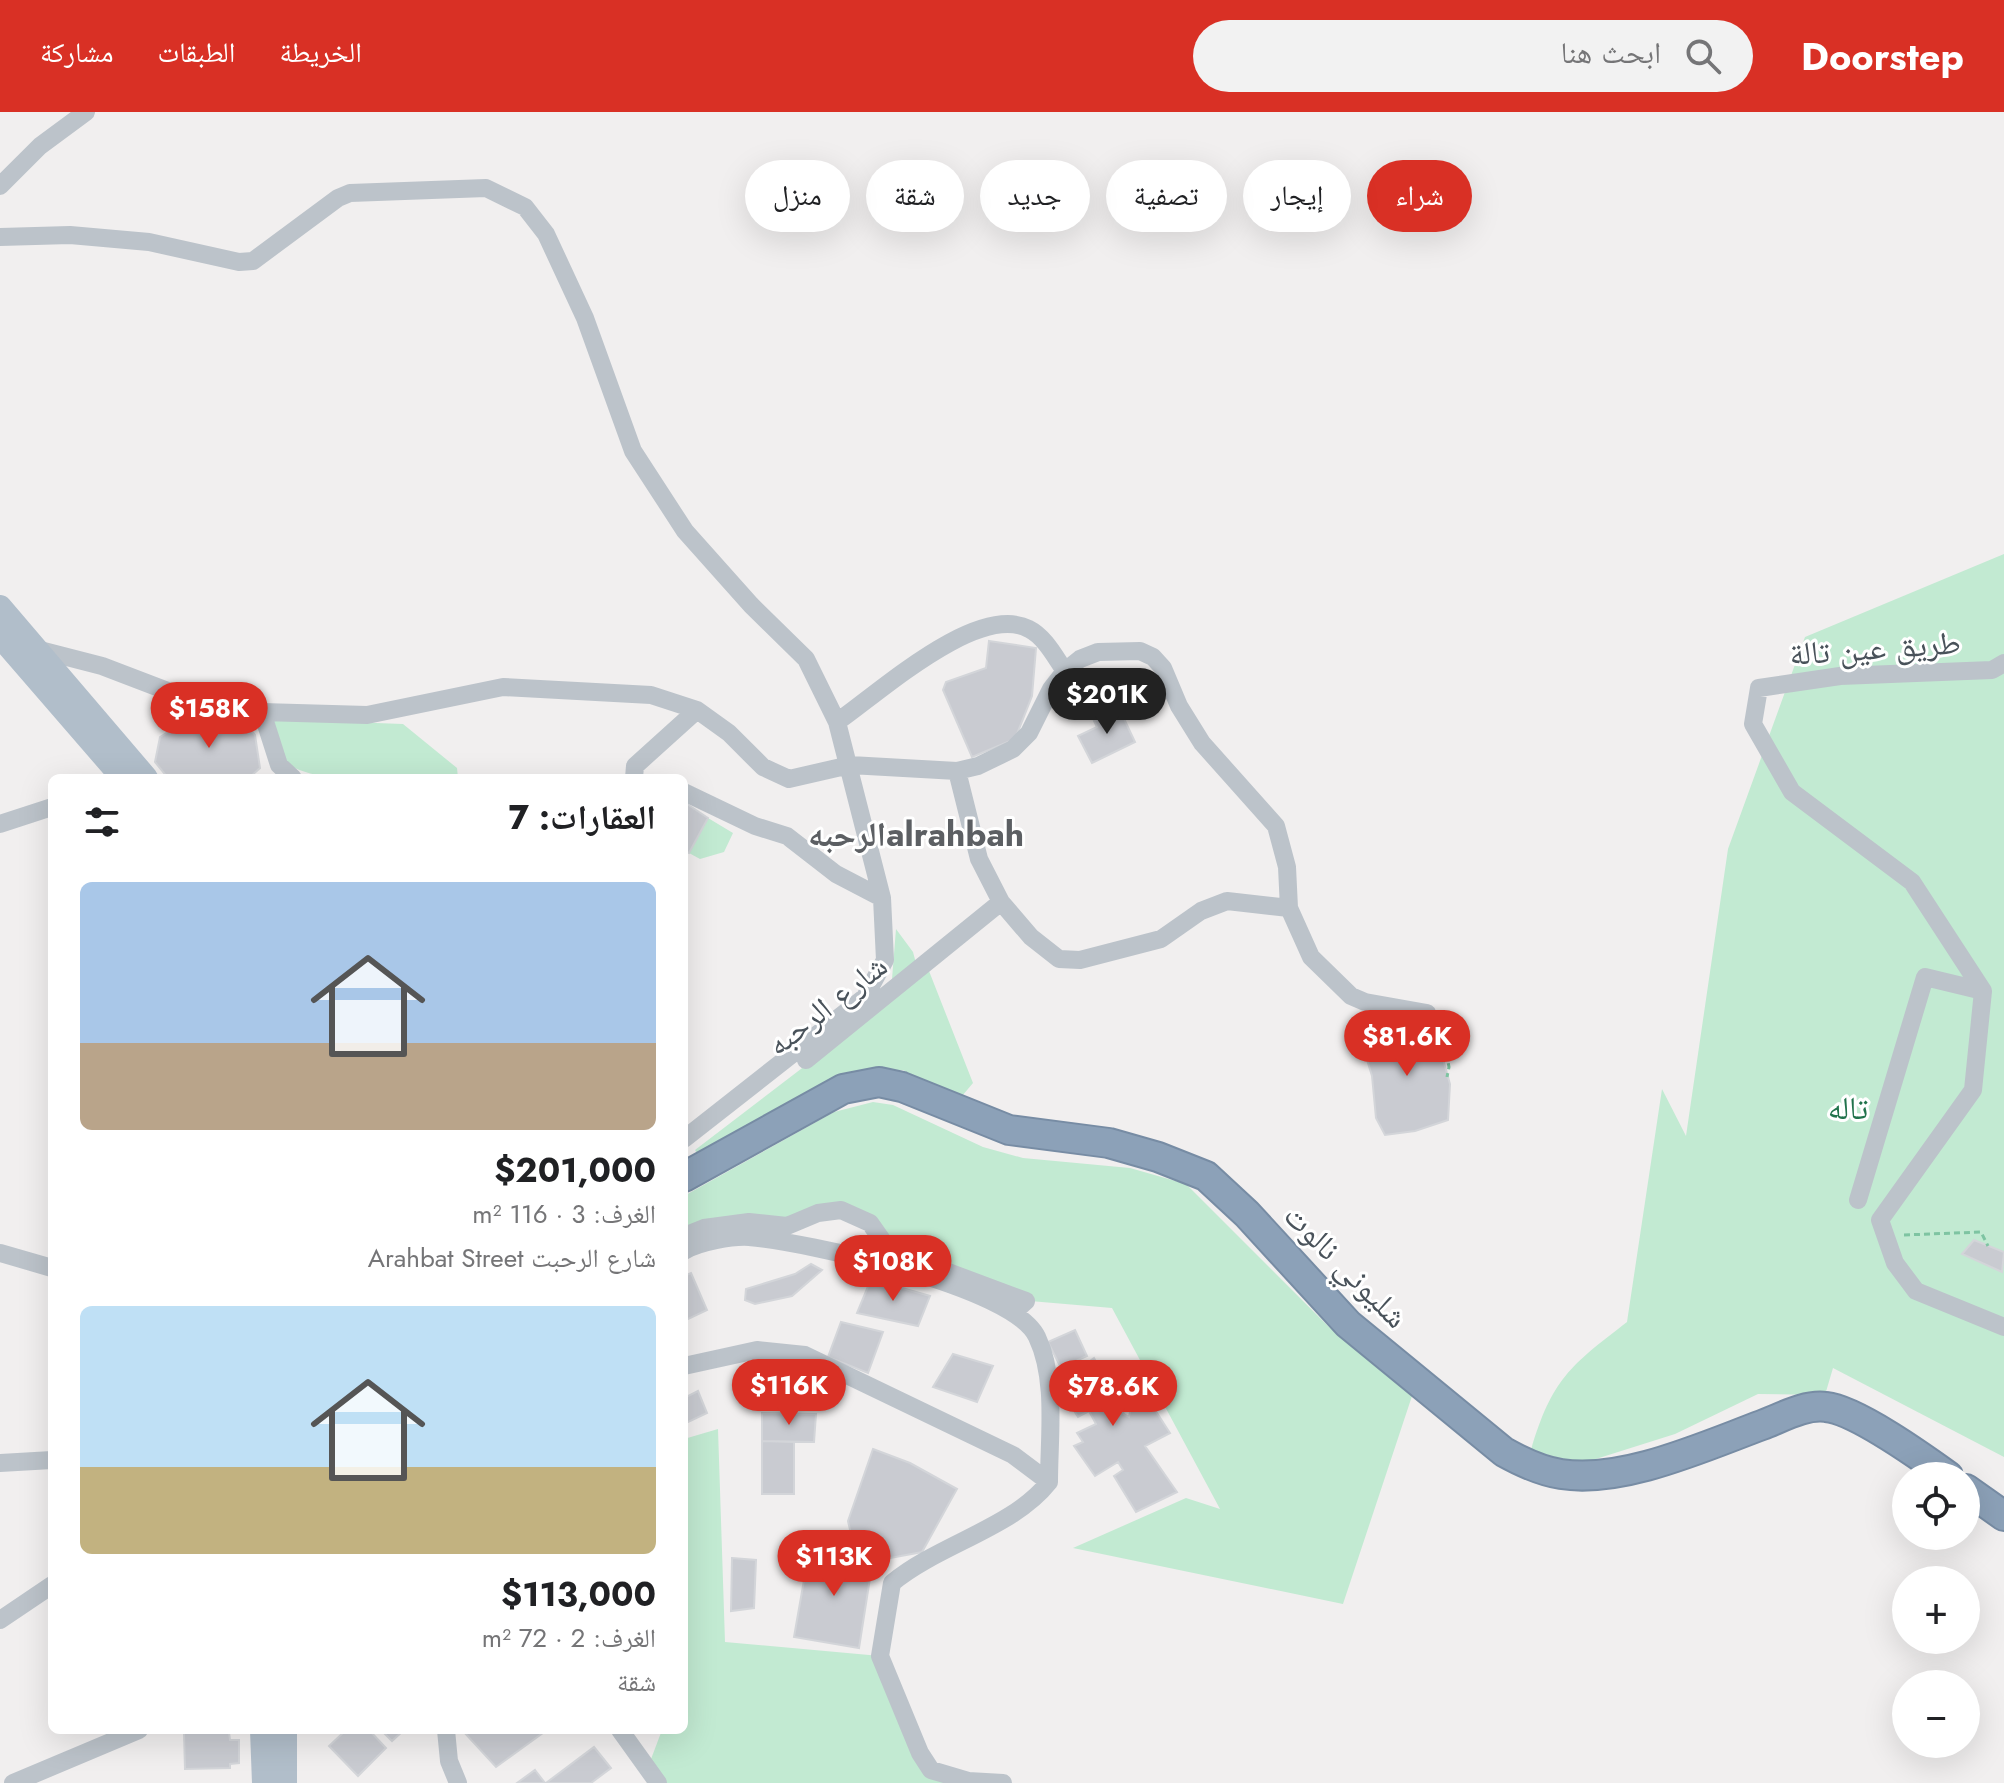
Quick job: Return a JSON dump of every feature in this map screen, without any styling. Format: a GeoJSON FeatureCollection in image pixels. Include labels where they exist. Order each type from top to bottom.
{"type":"FeatureCollection","features":[{"type":"Feature","properties":{"kind":"highway","name":"شليوني نالوت"},"geometry":{"type":"LineString","coordinates":[[688,1175],[843,1089],[879,1082],[902,1087],[1009,1130],[1109,1143],[1158,1157],[1206,1176],[1247,1214],[1348,1324],[1504,1452],[1528,1465],[1561,1475],[1601,1474],[1646,1465],[1795,1413],[1826,1406],[1844,1412],[1927,1462]]}},
{"type":"Feature","properties":{"kind":"highway"},"geometry":{"type":"LineString","coordinates":[[1980,1499],[2004,1516]]}},
{"type":"Feature","properties":{"kind":"main road"},"geometry":{"type":"LineString","coordinates":[[0,607],[143,774]]}},
{"type":"Feature","properties":{"kind":"main road"},"geometry":{"type":"LineString","coordinates":[[0,636],[120,774]]}},
{"type":"Feature","properties":{"kind":"main road"},"geometry":{"type":"LineString","coordinates":[[262,1734],[264,1783]]}},
{"type":"Feature","properties":{"kind":"main road"},"geometry":{"type":"LineString","coordinates":[[285,1734],[285,1783]]}},
{"type":"Feature","properties":{"kind":"street"},"geometry":{"type":"LineString","coordinates":[[0,186],[40,146],[86,112]]}},
{"type":"Feature","properties":{"kind":"street"},"geometry":{"type":"LineString","coordinates":[[0,237],[70,235],[149,242],[239,262],[253,261],[338,198],[350,193],[486,188],[525,207],[546,234],[585,318],[633,451],[685,531],[751,605],[806,659],[837,722],[882,898],[885,960],[865,997],[688,1136]]}},
{"type":"Feature","properties":{"kind":"street"},"geometry":{"type":"LineString","coordinates":[[837,722],[955,639],[999,623],[1014,623],[1039,635],[1065,671]]}},
{"type":"Feature","properties":{"kind":"street"},"geometry":{"type":"LineString","coordinates":[[36,649],[102,666],[191,700],[262,712],[358,716],[503,687],[651,695],[697,710],[775,775],[804,778],[850,765],[957,771],[978,766],[1013,749],[1029,733],[1065,671],[1098,652],[1123,649],[1153,657],[1163,668],[1179,706],[1202,743],[1276,826],[1284,846],[1289,908],[1311,957],[1351,996],[1365,1002],[1427,1013]]}},
{"type":"Feature","properties":{"kind":"street","name":"طريق عين تالة"},"geometry":{"type":"LineString","coordinates":[[1983,991],[1912,882],[1792,792],[1753,724],[1759,688],[1840,676],[1992,670],[2004,663]]}},
{"type":"Feature","properties":{"kind":"street"},"geometry":{"type":"LineString","coordinates":[[634,774],[635,766],[697,710]]}},
{"type":"Feature","properties":{"kind":"street"},"geometry":{"type":"LineString","coordinates":[[262,712],[279,765],[289,774]]}},
{"type":"Feature","properties":{"kind":"street"},"geometry":{"type":"LineString","coordinates":[[957,771],[979,859],[1001,902],[1050,955],[1070,961],[1161,939],[1201,911],[1227,901],[1289,908]]}},
{"type":"Feature","properties":{"kind":"street"},"geometry":{"type":"LineString","coordinates":[[688,794],[755,826],[787,836],[836,874],[882,898]]}},
{"type":"Feature","properties":{"kind":"street"},"geometry":{"type":"LineString","coordinates":[[0,824],[48,808]]}},
{"type":"Feature","properties":{"kind":"street","name":"شارع الرحبه"},"geometry":{"type":"LineString","coordinates":[[688,1146],[697,1143],[877,1005],[1001,902]]}},
{"type":"Feature","properties":{"kind":"street"},"geometry":{"type":"LineString","coordinates":[[1858,1200],[1925,977],[1983,991],[1973,1090],[1880,1220],[1888,1235],[1895,1263],[1916,1291],[2004,1327]]}},
{"type":"Feature","properties":{"kind":"street"},"geometry":{"type":"LineString","coordinates":[[688,1234],[704,1228],[749,1222],[787,1226],[818,1213],[841,1210],[870,1223],[889,1250],[1026,1301],[1015,1311]]}},
{"type":"Feature","properties":{"kind":"street"},"geometry":{"type":"LineString","coordinates":[[688,1250],[746,1237],[880,1260],[1015,1311],[1037,1335],[1049,1384],[1049,1482],[1034,1502],[918,1562],[892,1583],[880,1656],[920,1753],[931,1770],[968,1781],[1003,1783]]}},
{"type":"Feature","properties":{"kind":"street"},"geometry":{"type":"LineString","coordinates":[[0,1253],[48,1267]]}},
{"type":"Feature","properties":{"kind":"street"},"geometry":{"type":"LineString","coordinates":[[688,1365],[757,1350],[805,1355],[1013,1455],[1049,1482]]}},
{"type":"Feature","properties":{"kind":"street"},"geometry":{"type":"LineString","coordinates":[[0,1463],[48,1460]]}},
{"type":"Feature","properties":{"kind":"street"},"geometry":{"type":"LineString","coordinates":[[0,1620],[48,1588]]}},
{"type":"Feature","properties":{"kind":"street"},"geometry":{"type":"LineString","coordinates":[[13,1783],[129,1734]]}},
{"type":"Feature","properties":{"kind":"street"},"geometry":{"type":"LineString","coordinates":[[254,1734],[255,1783]]}},
{"type":"Feature","properties":{"kind":"street"},"geometry":{"type":"LineString","coordinates":[[291,1734],[289,1747],[295,1783]]}},
{"type":"Feature","properties":{"kind":"street"},"geometry":{"type":"LineString","coordinates":[[446,1734],[449,1761],[458,1783]]}},
{"type":"Feature","properties":{"kind":"street"},"geometry":{"type":"LineString","coordinates":[[623,1734],[658,1783]]}},
{"type":"Feature","properties":{"kind":"path"},"geometry":{"type":"LineString","coordinates":[[1427,1013],[1437,1025],[1443,1024],[1449,1067],[1447,1077]]}},
{"type":"Feature","properties":{"kind":"path"},"geometry":{"type":"LineString","coordinates":[[1888,1235],[1981,1232],[1988,1246]]}},
{"type":"Feature","properties":{"kind":"green space","name":"تاله"},"geometry":{"type":"Polygon","coordinates":[[[2004,554],[2004,1457],[1833,1368],[1825,1395],[1758,1394],[1675,1434],[1580,1464],[1531,1450],[1547,1406],[1566,1376],[1577,1363],[1627,1322],[1662,1089],[1686,1136],[1728,849],[1805,637],[2004,554]]]}},
{"type":"Feature","properties":{"kind":"green space"},"geometry":{"type":"Polygon","coordinates":[[[268,719],[403,724],[457,768],[458,774],[314,774],[284,763],[268,719]]]}},
{"type":"Feature","properties":{"kind":"green space"},"geometry":{"type":"Polygon","coordinates":[[[708,818],[733,833],[724,852],[700,859],[689,853],[708,818]]]}},
{"type":"Feature","properties":{"kind":"green space"},"geometry":{"type":"Polygon","coordinates":[[[896,929],[913,952],[917,967],[892,979],[896,929]]]}},
{"type":"Feature","properties":{"kind":"green space"},"geometry":{"type":"Polygon","coordinates":[[[929,971],[973,1083],[957,1102],[903,1070],[842,1085],[702,1162],[695,1150],[929,971]]]}},
{"type":"Feature","properties":{"kind":"green space"},"geometry":{"type":"Polygon","coordinates":[[[873,1102],[893,1105],[983,1147],[1023,1158],[1130,1168],[1186,1184],[1328,1326],[1412,1396],[1343,1604],[1073,1548],[1186,1498],[1220,1509],[1112,1308],[1030,1301],[927,1261],[841,1217],[688,1238],[688,1194],[834,1112],[873,1102]]]}},
{"type":"Feature","properties":{"kind":"green space"},"geometry":{"type":"Polygon","coordinates":[[[718,1429],[725,1642],[880,1656],[931,1769],[1003,1783],[658,1783],[648,1767],[660,1734],[688,1734],[688,1438],[718,1429]]]}},
{"type":"Feature","properties":{"kind":"building"},"geometry":{"type":"Polygon","coordinates":[[[989,641],[1036,648],[1032,696],[1015,739],[972,757],[943,690],[946,682],[986,668],[989,641]]]}},
{"type":"Feature","properties":{"kind":"building"},"geometry":{"type":"Polygon","coordinates":[[[1119,708],[1135,742],[1092,763],[1078,736],[1097,727],[1094,721],[1119,708]]]}},
{"type":"Feature","properties":{"kind":"building"},"geometry":{"type":"Polygon","coordinates":[[[220,716],[241,718],[255,735],[260,768],[253,774],[165,774],[155,762],[160,737],[190,718],[206,721],[220,716]]]}},
{"type":"Feature","properties":{"kind":"building"},"geometry":{"type":"Polygon","coordinates":[[[688,805],[708,818],[688,853],[688,805]]]}},
{"type":"Feature","properties":{"kind":"building"},"geometry":{"type":"Polygon","coordinates":[[[1392,1025],[1428,1029],[1436,1034],[1450,1084],[1448,1120],[1415,1131],[1385,1135],[1376,1118],[1372,1076],[1360,1037],[1363,1031],[1392,1025]]]}},
{"type":"Feature","properties":{"kind":"building"},"geometry":{"type":"Polygon","coordinates":[[[1974,1240],[2004,1252],[2002,1272],[1962,1254],[1974,1240]]]}},
{"type":"Feature","properties":{"kind":"building"},"geometry":{"type":"Polygon","coordinates":[[[811,1264],[822,1270],[792,1296],[755,1304],[745,1300],[746,1289],[795,1274],[811,1264]]]}},
{"type":"Feature","properties":{"kind":"building"},"geometry":{"type":"Polygon","coordinates":[[[691,1273],[707,1310],[688,1319],[688,1274],[691,1273]]]}},
{"type":"Feature","properties":{"kind":"building"},"geometry":{"type":"Polygon","coordinates":[[[871,1279],[930,1296],[918,1326],[857,1313],[871,1279]]]}},
{"type":"Feature","properties":{"kind":"building"},"geometry":{"type":"Polygon","coordinates":[[[841,1322],[883,1332],[868,1373],[828,1357],[841,1322]]]}},
{"type":"Feature","properties":{"kind":"building"},"geometry":{"type":"Polygon","coordinates":[[[1075,1330],[1087,1356],[1078,1360],[1082,1367],[1094,1358],[1124,1414],[1129,1417],[1131,1407],[1148,1399],[1170,1433],[1145,1446],[1177,1492],[1136,1512],[1114,1476],[1123,1470],[1118,1462],[1095,1476],[1074,1446],[1083,1442],[1077,1433],[1096,1424],[1089,1411],[1078,1417],[1055,1381],[1076,1370],[1073,1363],[1061,1368],[1048,1342],[1075,1330]]]}},
{"type":"Feature","properties":{"kind":"building"},"geometry":{"type":"Polygon","coordinates":[[[953,1354],[993,1366],[977,1402],[933,1387],[953,1354]]]}},
{"type":"Feature","properties":{"kind":"building"},"geometry":{"type":"Polygon","coordinates":[[[698,1391],[707,1413],[688,1422],[688,1396],[698,1391]]]}},
{"type":"Feature","properties":{"kind":"building"},"geometry":{"type":"Polygon","coordinates":[[[762,1413],[816,1414],[814,1442],[762,1441],[762,1413]]]}},
{"type":"Feature","properties":{"kind":"building"},"geometry":{"type":"Polygon","coordinates":[[[762,1441],[794,1442],[794,1494],[762,1494],[762,1441]]]}},
{"type":"Feature","properties":{"kind":"building"},"geometry":{"type":"Polygon","coordinates":[[[873,1449],[910,1463],[957,1489],[922,1552],[885,1559],[854,1547],[848,1521],[873,1449]]]}},
{"type":"Feature","properties":{"kind":"building"},"geometry":{"type":"Polygon","coordinates":[[[810,1546],[873,1559],[859,1648],[794,1637],[810,1546]]]}},
{"type":"Feature","properties":{"kind":"building"},"geometry":{"type":"Polygon","coordinates":[[[732,1558],[756,1560],[754,1608],[731,1611],[732,1558]]]}},
{"type":"Feature","properties":{"kind":"building"},"geometry":{"type":"Polygon","coordinates":[[[184,1734],[229,1734],[230,1740],[239,1740],[239,1763],[230,1764],[230,1768],[185,1769],[184,1734]]]}},
{"type":"Feature","properties":{"kind":"building"},"geometry":{"type":"Polygon","coordinates":[[[342,1734],[373,1734],[386,1748],[358,1776],[329,1746],[342,1734]]]}},
{"type":"Feature","properties":{"kind":"building"},"geometry":{"type":"Polygon","coordinates":[[[385,1734],[400,1734],[392,1741],[385,1734]]]}},
{"type":"Feature","properties":{"kind":"building"},"geometry":{"type":"Polygon","coordinates":[[[466,1734],[541,1734],[496,1767],[466,1734]]]}},
{"type":"Feature","properties":{"kind":"building"},"geometry":{"type":"Polygon","coordinates":[[[594,1747],[611,1768],[591,1783],[546,1783],[594,1747]]]}},
{"type":"Feature","properties":{"kind":"building"},"geometry":{"type":"Polygon","coordinates":[[[535,1770],[545,1783],[517,1783],[535,1770]]]}},
{"type":"Feature","properties":{"kind":"district","name":"الرحبهalrahbah"},"geometry":{"type":"Point","coordinates":[916,834]}}]}
